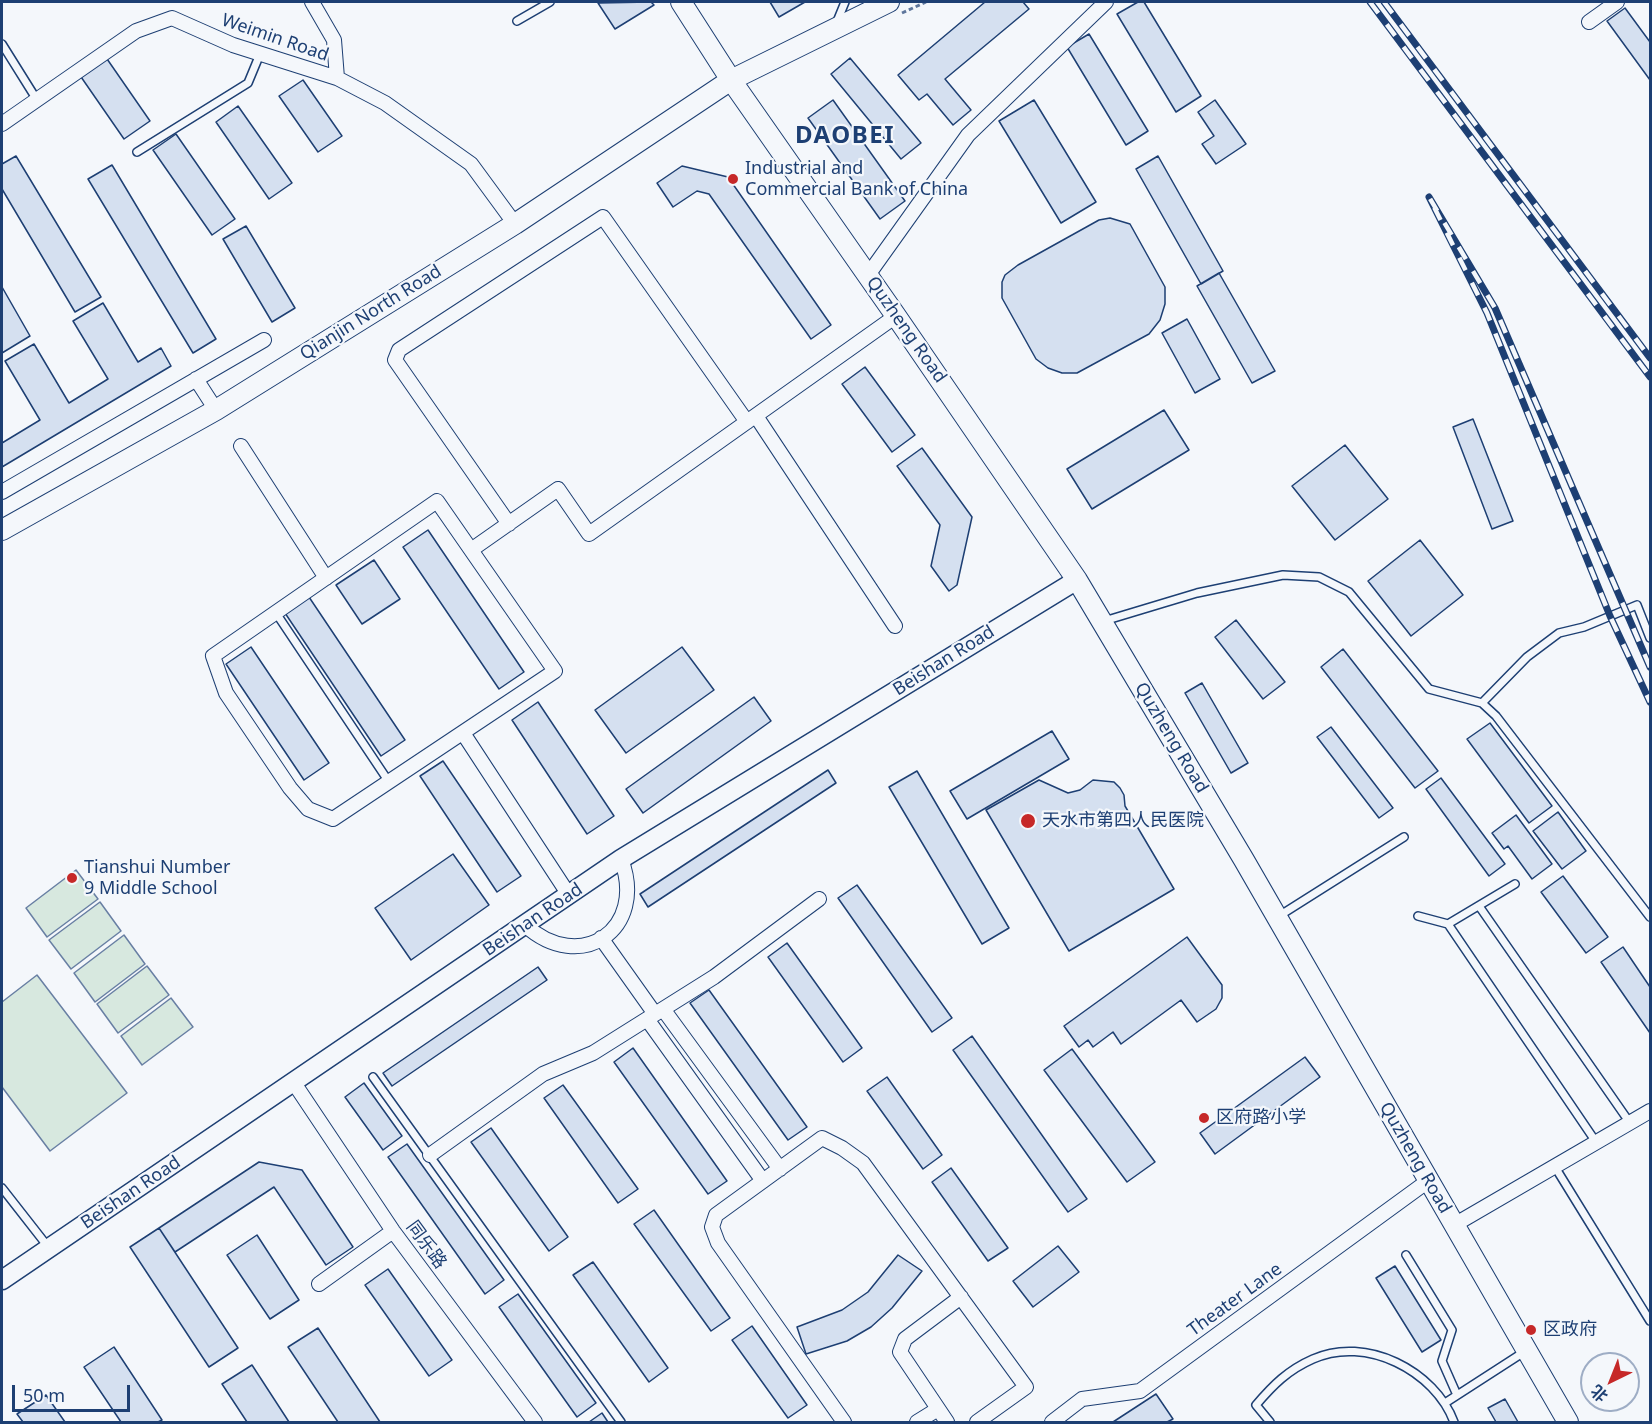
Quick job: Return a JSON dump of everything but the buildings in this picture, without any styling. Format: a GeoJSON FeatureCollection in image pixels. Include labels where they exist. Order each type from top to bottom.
{"type":"FeatureCollection","features":[{"type":"Feature","properties":{"kind":"main road","name":"Quzheng Road"},"geometry":{"type":"LineString","coordinates":[[681,2],[731,80],[896,315],[1077,580],[1277,917],[1568,1422]]}},
{"type":"Feature","properties":{"kind":"main road","name":"Qianjin North Road"},"geometry":{"type":"LineString","coordinates":[[2,530],[216,410],[515,224],[731,80],[889,2]]}},
{"type":"Feature","properties":{"kind":"street"},"geometry":{"type":"LineString","coordinates":[[312,2],[334,40],[337,78]]}},
{"type":"Feature","properties":{"kind":"street"},"geometry":{"type":"LineString","coordinates":[[868,275],[968,135],[1106,2]]}},
{"type":"Feature","properties":{"kind":"street"},"geometry":{"type":"LineString","coordinates":[[1589,22],[1617,2]]}},
{"type":"Feature","properties":{"kind":"street","name":"Weimin Road"},"geometry":{"type":"LineString","coordinates":[[2,124],[136,31],[172,18],[260,54],[337,78],[385,103],[471,164],[515,224]]}},
{"type":"Feature","properties":{"kind":"street"},"geometry":{"type":"LineString","coordinates":[[509,524],[395,360],[399,350],[603,217],[751,418],[895,626]]}},
{"type":"Feature","properties":{"kind":"street"},"geometry":{"type":"LineString","coordinates":[[471,550],[558,489],[589,534],[896,315]]}},
{"type":"Feature","properties":{"kind":"street"},"geometry":{"type":"LineString","coordinates":[[2,492],[264,340]]}},
{"type":"Feature","properties":{"kind":"street"},"geometry":{"type":"LineString","coordinates":[[196,380],[216,410]]}},
{"type":"Feature","properties":{"kind":"street"},"geometry":{"type":"LineString","coordinates":[[240,446],[326,578]]}},
{"type":"Feature","properties":{"kind":"street"},"geometry":{"type":"LineString","coordinates":[[437,501],[555,671],[333,819],[308,808],[283,779],[226,693],[213,656],[326,578],[437,501]]}},
{"type":"Feature","properties":{"kind":"street","name":"Beishan Road"},"geometry":{"type":"LineString","coordinates":[[2,1280],[621,859],[1077,580]]}},
{"type":"Feature","properties":{"kind":"street"},"geometry":{"type":"LineString","coordinates":[[463,733],[569,895]]}},
{"type":"Feature","properties":{"kind":"street"},"geometry":{"type":"LineString","coordinates":[[525,925],[539,938],[557,946],[577,947],[601,938],[611,931],[623,915],[629,897],[628,877],[621,859]]}},
{"type":"Feature","properties":{"kind":"street"},"geometry":{"type":"LineString","coordinates":[[430,1155],[543,1074],[593,1053],[714,977],[819,899]]}},
{"type":"Feature","properties":{"kind":"street"},"geometry":{"type":"LineString","coordinates":[[601,938],[655,1014],[763,1181]]}},
{"type":"Feature","properties":{"kind":"street"},"geometry":{"type":"LineString","coordinates":[[655,1014],[780,1168]]}},
{"type":"Feature","properties":{"kind":"street","name":"同乐路"},"geometry":{"type":"LineString","coordinates":[[294,1083],[393,1231],[535,1422]]}},
{"type":"Feature","properties":{"kind":"street"},"geometry":{"type":"LineString","coordinates":[[1454,1225],[1650,1111]]}},
{"type":"Feature","properties":{"kind":"street"},"geometry":{"type":"LineString","coordinates":[[844,1422],[718,1243],[712,1227],[716,1215],[822,1138],[842,1148],[862,1163],[1026,1387],[976,1422]]}},
{"type":"Feature","properties":{"kind":"street","name":"Theater Lane"},"geometry":{"type":"LineString","coordinates":[[1052,1422],[1082,1399],[1140,1391],[1428,1181]]}},
{"type":"Feature","properties":{"kind":"street"},"geometry":{"type":"LineString","coordinates":[[319,1284],[393,1231]]}},
{"type":"Feature","properties":{"kind":"street"},"geometry":{"type":"LineString","coordinates":[[947,1422],[900,1352],[905,1339],[962,1297]]}},
{"type":"Feature","properties":{"kind":"street"},"geometry":{"type":"LineString","coordinates":[[917,1422],[938,1409]]}},
{"type":"Feature","properties":{"kind":"lane"},"geometry":{"type":"LineString","coordinates":[[517,21],[550,2]]}},
{"type":"Feature","properties":{"kind":"lane"},"geometry":{"type":"LineString","coordinates":[[834,28],[845,2]]}},
{"type":"Feature","properties":{"kind":"lane"},"geometry":{"type":"LineString","coordinates":[[2,44],[37,100]]}},
{"type":"Feature","properties":{"kind":"lane"},"geometry":{"type":"LineString","coordinates":[[137,152],[248,83],[260,54]]}},
{"type":"Feature","properties":{"kind":"lane"},"geometry":{"type":"LineString","coordinates":[[1102,621],[1197,593],[1283,575],[1319,577],[1349,592],[1429,689],[1482,703],[1496,716],[1650,917]]}},
{"type":"Feature","properties":{"kind":"lane"},"geometry":{"type":"LineString","coordinates":[[1482,703],[1527,657],[1559,633],[1584,627],[1637,605],[1650,638]]}},
{"type":"Feature","properties":{"kind":"lane"},"geometry":{"type":"LineString","coordinates":[[276,613],[389,782]]}},
{"type":"Feature","properties":{"kind":"lane"},"geometry":{"type":"LineString","coordinates":[[1277,917],[1404,837]]}},
{"type":"Feature","properties":{"kind":"lane"},"geometry":{"type":"LineString","coordinates":[[1448,924],[1515,884]]}},
{"type":"Feature","properties":{"kind":"lane"},"geometry":{"type":"LineString","coordinates":[[1479,906],[1630,1123]]}},
{"type":"Feature","properties":{"kind":"lane"},"geometry":{"type":"LineString","coordinates":[[1418,916],[1448,924],[1596,1142]]}},
{"type":"Feature","properties":{"kind":"lane"},"geometry":{"type":"LineString","coordinates":[[374,1077],[621,1422]]}},
{"type":"Feature","properties":{"kind":"lane"},"geometry":{"type":"LineString","coordinates":[[1555,1167],[1650,1321]]}},
{"type":"Feature","properties":{"kind":"lane"},"geometry":{"type":"LineString","coordinates":[[2,1188],[49,1248]]}},
{"type":"Feature","properties":{"kind":"lane"},"geometry":{"type":"LineString","coordinates":[[1406,1255],[1452,1330],[1442,1361],[1457,1395]]}},
{"type":"Feature","properties":{"kind":"lane"},"geometry":{"type":"LineString","coordinates":[[1444,1403],[1526,1350]]}},
{"type":"Feature","properties":{"kind":"lane"},"geometry":{"type":"LineString","coordinates":[[1270,1422],[1256,1405],[1281,1376],[1315,1358],[1353,1352],[1391,1359],[1424,1378],[1444,1403],[1455,1422]]}},
{"type":"Feature","properties":{"kind":"shaded area"},"geometry":{"type":"Polygon","coordinates":[[[76,870],[98,899],[47,937],[26,908],[76,870]]]}},
{"type":"Feature","properties":{"kind":"shaded area"},"geometry":{"type":"Polygon","coordinates":[[[100,902],[121,931],[71,969],[49,940],[100,902]]]}},
{"type":"Feature","properties":{"kind":"shaded area"},"geometry":{"type":"Polygon","coordinates":[[[124,935],[145,964],[95,1002],[74,973],[124,935]]]}},
{"type":"Feature","properties":{"kind":"shaded area"},"geometry":{"type":"Polygon","coordinates":[[[147,966],[169,995],[118,1033],[97,1004],[147,966]]]}},
{"type":"Feature","properties":{"kind":"shaded area"},"geometry":{"type":"Polygon","coordinates":[[[37,975],[127,1093],[50,1151],[2,1087],[2,1002],[37,975]]]}},
{"type":"Feature","properties":{"kind":"shaded area"},"geometry":{"type":"Polygon","coordinates":[[[171,998],[193,1027],[142,1065],[121,1036],[171,998]]]}},
{"type":"Feature","properties":{"kind":"railway"},"geometry":{"type":"LineString","coordinates":[[1370,2],[1650,377]]}},
{"type":"Feature","properties":{"kind":"railway"},"geometry":{"type":"LineString","coordinates":[[1384,2],[1650,358]]}},
{"type":"Feature","properties":{"kind":"railway"},"geometry":{"type":"LineString","coordinates":[[1650,667],[1495,308],[1429,197],[1487,313],[1610,616],[1650,702]]}},
{"type":"Feature","properties":{"kind":"place","name":"Industrial and Commercial Bank of China"},"geometry":{"type":"Point","coordinates":[733,179]}},
{"type":"Feature","properties":{"kind":"place","name":"天水市第四人民医院"},"geometry":{"type":"Point","coordinates":[1028,821]}},
{"type":"Feature","properties":{"kind":"place","name":"Tianshui Number 9 Middle School"},"geometry":{"type":"Point","coordinates":[72,878]}},
{"type":"Feature","properties":{"kind":"place","name":"区府路小学"},"geometry":{"type":"Point","coordinates":[1204,1118]}},
{"type":"Feature","properties":{"kind":"place","name":"区政府"},"geometry":{"type":"Point","coordinates":[1531,1330]}},
{"type":"Feature","properties":{"kind":"district","name":"DAOBEI"},"geometry":{"type":"Point","coordinates":[845,136]}}]}
